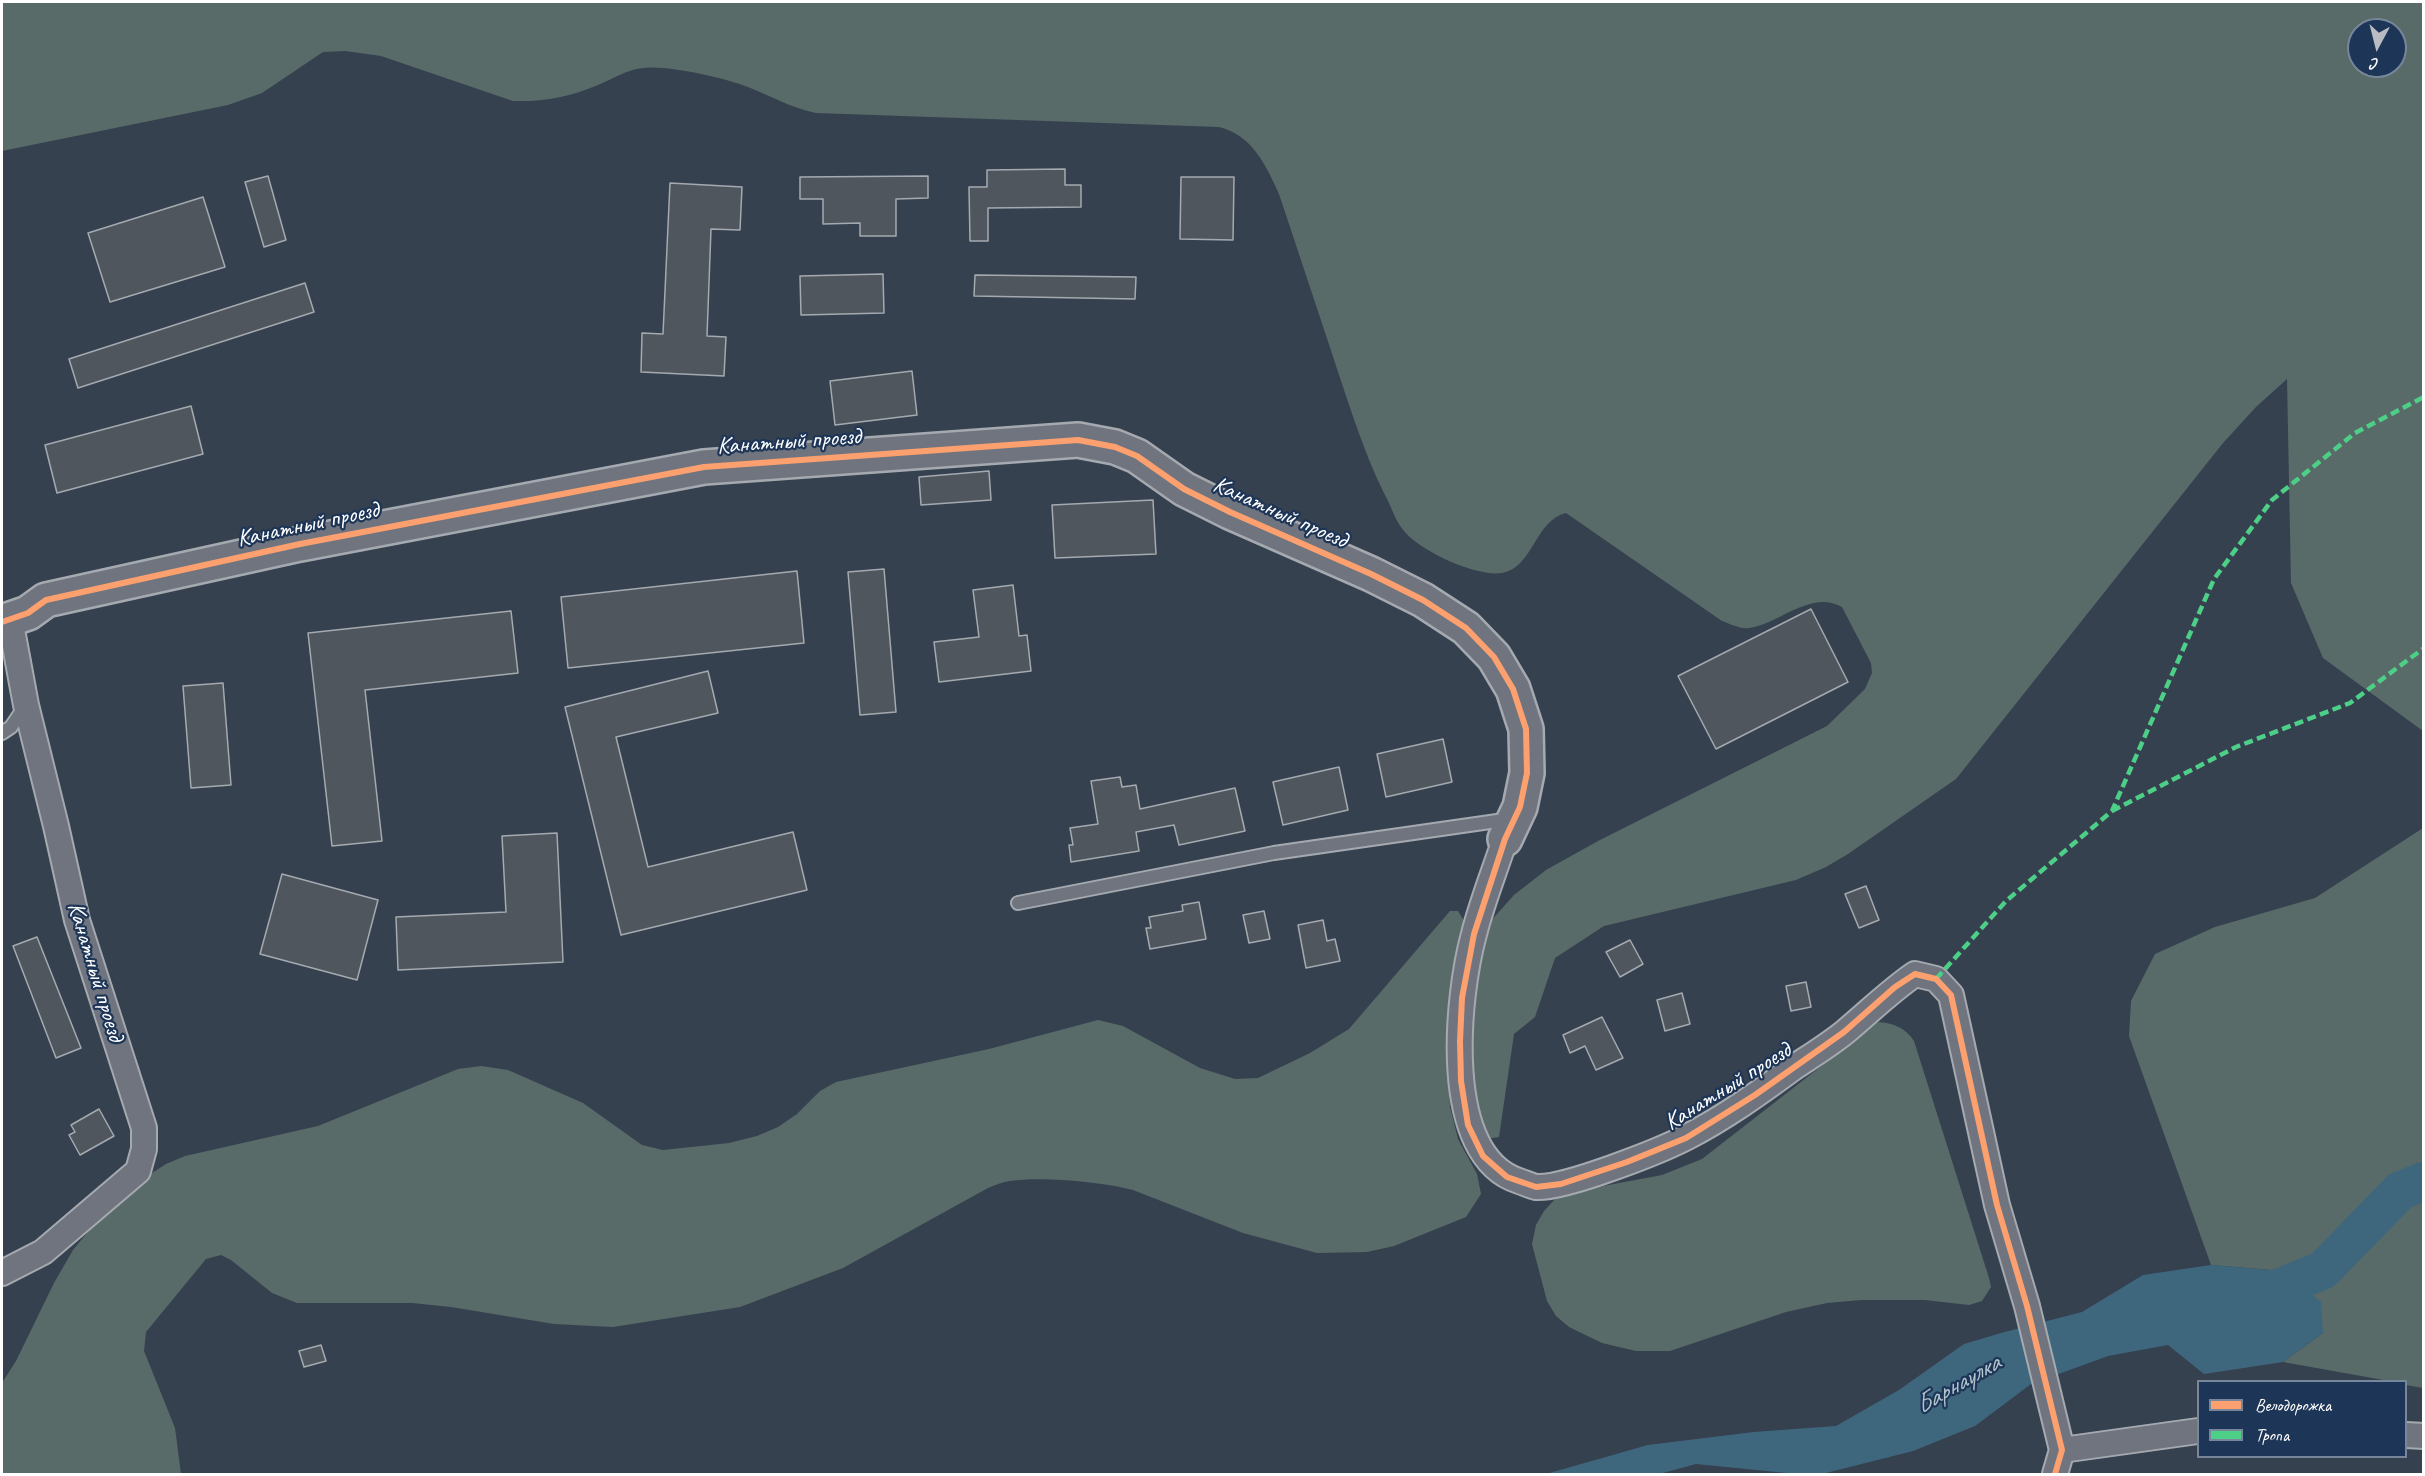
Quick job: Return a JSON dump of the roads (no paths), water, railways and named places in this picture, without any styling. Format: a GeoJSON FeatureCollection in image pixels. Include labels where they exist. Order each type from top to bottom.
{"type":"FeatureCollection","features":[{"type":"Feature","properties":{"kind":"street","name":"Канатный проезд"},"geometry":{"type":"LineString","coordinates":[[2,1273],[43,1252],[138,1171],[144,1149],[144,1128],[77,920],[6,621],[28,613],[46,600],[300,544],[704,467],[1078,440],[1115,447],[1137,456],[1184,489],[1423,600],[1466,628],[1494,657],[1513,689],[1526,729],[1527,773],[1520,807],[1510,829],[1474,934],[1462,998],[1460,1041],[1461,1081],[1468,1125],[1483,1156],[1507,1177],[1536,1187],[1561,1184],[1627,1162],[1686,1138],[1755,1095],[1844,1032],[1895,987],[1915,974],[1936,979],[1951,995],[1997,1205],[2027,1306],[2061,1449]]}},
{"type":"Feature","properties":{"kind":"street"},"geometry":{"type":"LineString","coordinates":[[2055,1474],[2061,1449],[2197,1431]]}},
{"type":"Feature","properties":{"kind":"street"},"geometry":{"type":"LineString","coordinates":[[2407,1435],[2424,1436]]}},
{"type":"Feature","properties":{"kind":"lane"},"geometry":{"type":"LineString","coordinates":[[2,733],[12,727],[26,705]]}},
{"type":"Feature","properties":{"kind":"lane"},"geometry":{"type":"LineString","coordinates":[[1018,903],[1274,853],[1510,829]]}},
{"type":"Feature","properties":{"kind":"water"},"geometry":{"type":"Polygon","coordinates":[[[2211,1265],[2283,1271],[2321,1302],[2323,1333],[2283,1362],[2204,1374],[2168,1345],[2108,1356],[2031,1384],[1975,1426],[1913,1451],[1822,1474],[1797,1474],[1696,1464],[1659,1474],[1546,1474],[1648,1445],[1754,1432],[1836,1426],[1899,1390],[1964,1344],[2082,1312],[2143,1275],[2211,1265]]]}},
{"type":"Feature","properties":{"kind":"waterway","name":"Барнаулка"},"geometry":{"type":"LineString","coordinates":[[2248,1301],[2323,1270],[2400,1191],[2424,1181]]}}]}
